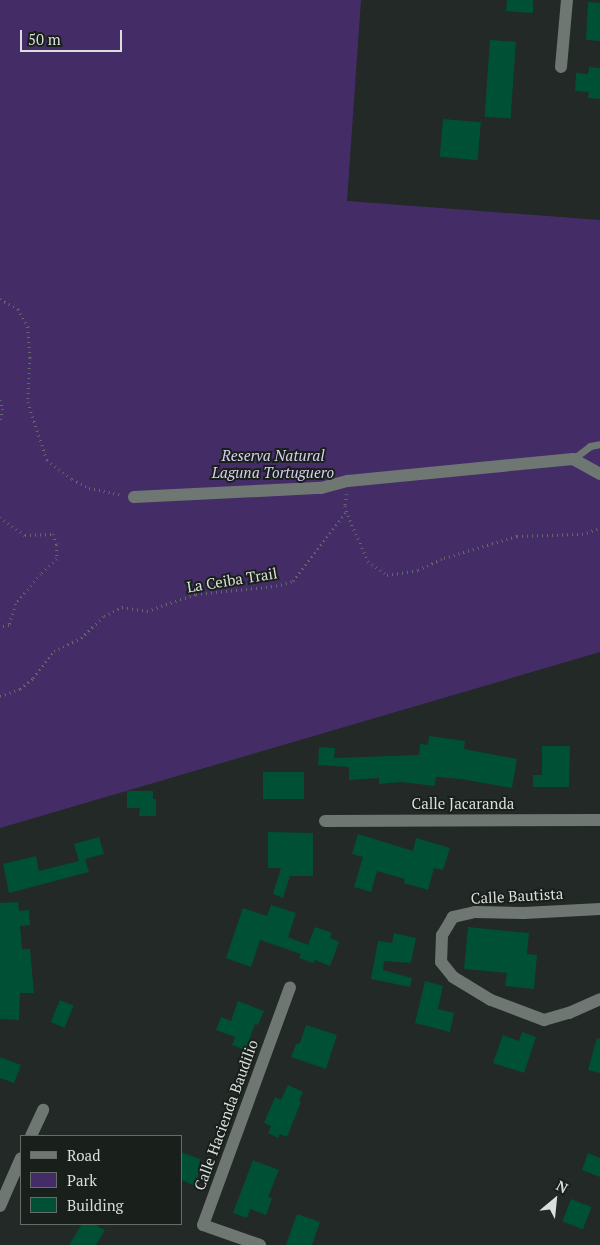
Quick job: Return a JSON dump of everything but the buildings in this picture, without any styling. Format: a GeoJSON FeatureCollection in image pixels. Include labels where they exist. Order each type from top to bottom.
{"type":"FeatureCollection","features":[{"type":"Feature","properties":{"kind":"street"},"geometry":{"type":"LineString","coordinates":[[561,67],[566,0]]}},
{"type":"Feature","properties":{"kind":"street"},"geometry":{"type":"LineString","coordinates":[[134,497],[322,488],[348,481],[573,459],[600,474]]}},
{"type":"Feature","properties":{"kind":"street","name":"Calle Jacaranda"},"geometry":{"type":"LineString","coordinates":[[325,821],[600,820]]}},
{"type":"Feature","properties":{"kind":"street","name":"Calle Bautista"},"geometry":{"type":"LineString","coordinates":[[600,909],[475,912],[453,917],[442,935],[441,962],[453,977],[491,1000],[544,1020],[569,1013],[600,999]]}},
{"type":"Feature","properties":{"kind":"street","name":"Calle Hacienda Baudilio"},"geometry":{"type":"LineString","coordinates":[[260,1245],[203,1225],[290,987]]}},
{"type":"Feature","properties":{"kind":"street"},"geometry":{"type":"LineString","coordinates":[[31,1135],[43,1110]]}},
{"type":"Feature","properties":{"kind":"street"},"geometry":{"type":"LineString","coordinates":[[0,1206],[20,1160]]}},
{"type":"Feature","properties":{"kind":"lane"},"geometry":{"type":"LineString","coordinates":[[573,459],[590,446],[600,444]]}},
{"type":"Feature","properties":{"kind":"path"},"geometry":{"type":"LineString","coordinates":[[0,299],[18,309],[28,327],[30,358],[28,402],[47,460],[72,479],[89,488],[134,497]]}},
{"type":"Feature","properties":{"kind":"path"},"geometry":{"type":"LineString","coordinates":[[0,400],[3,409],[0,423]]}},
{"type":"Feature","properties":{"kind":"path"},"geometry":{"type":"LineString","coordinates":[[348,481],[347,511],[368,561],[387,575],[418,570],[444,558],[517,536],[582,534],[600,528]]}},
{"type":"Feature","properties":{"kind":"path","name":"La Ceiba Trail"},"geometry":{"type":"LineString","coordinates":[[0,696],[20,689],[33,678],[54,652],[81,638],[104,616],[122,607],[147,611],[196,594],[276,586],[293,581],[347,511]]}},
{"type":"Feature","properties":{"kind":"path"},"geometry":{"type":"LineString","coordinates":[[0,518],[25,535],[53,534],[58,545],[57,559],[41,574],[16,604],[8,625],[0,628]]}},
{"type":"Feature","properties":{"kind":"green space","name":"Reserva Natural Laguna Tortuguero"},"geometry":{"type":"Polygon","coordinates":[[[0,0],[361,0],[347,201],[600,220],[600,652],[0,828],[0,0]]]}}]}
